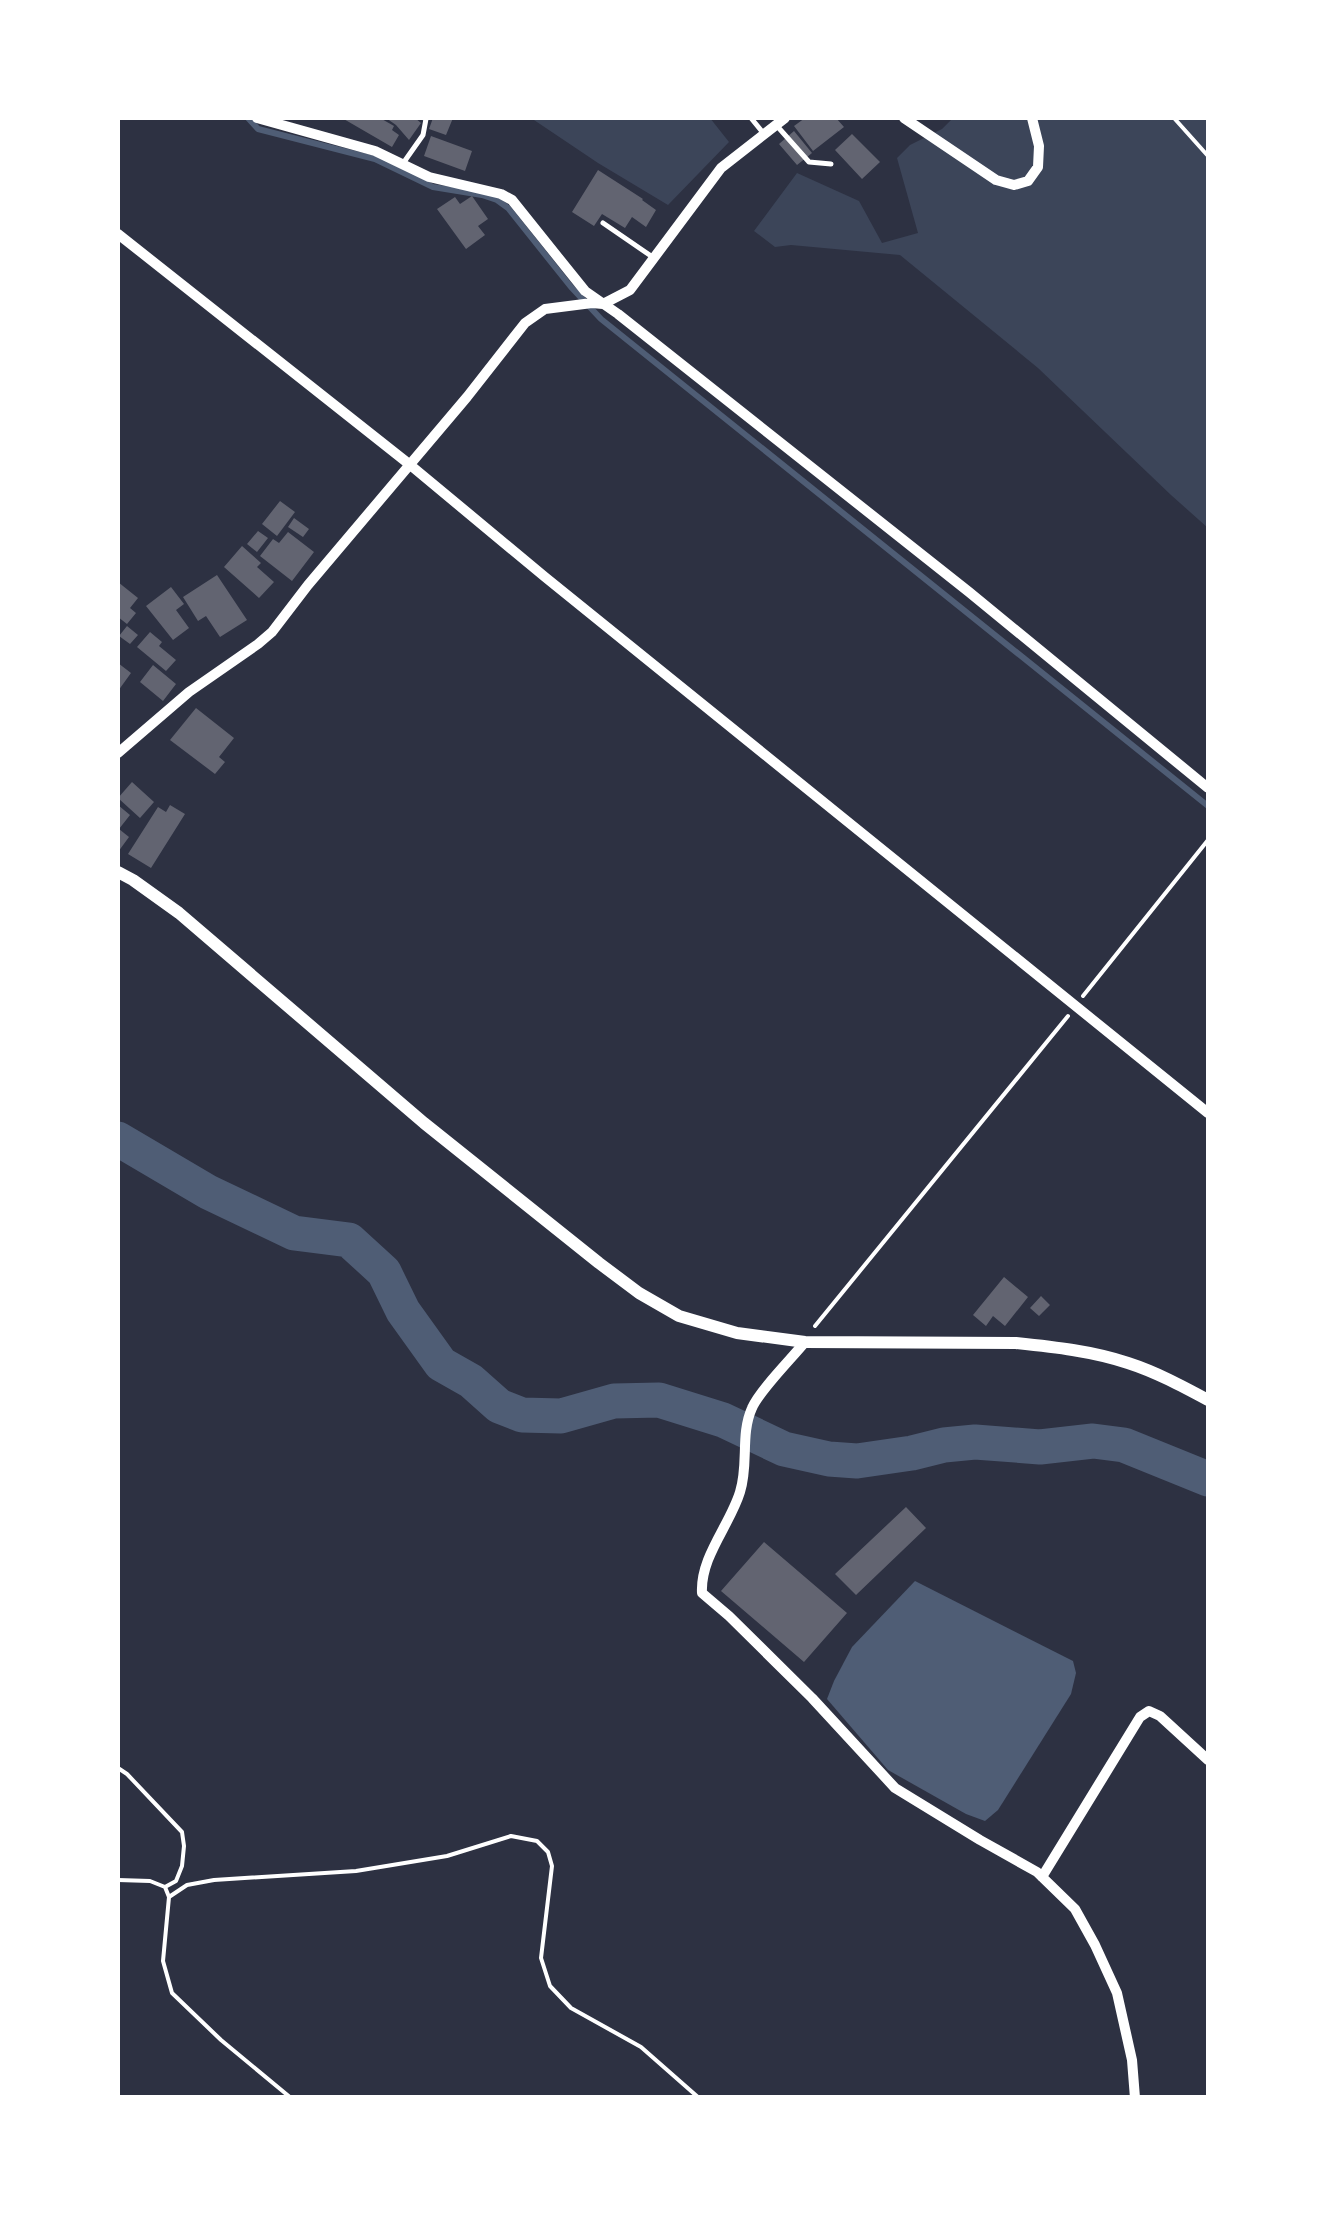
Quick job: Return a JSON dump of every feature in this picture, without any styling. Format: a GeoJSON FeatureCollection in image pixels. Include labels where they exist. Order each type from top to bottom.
{"type":"FeatureCollection","features":[{"type":"Feature","properties":{"kind":"street"},"geometry":{"type":"LineString","coordinates":[[257,118],[375,151],[429,178],[502,194],[512,200],[598,303],[953,580],[1208,788]]}},
{"type":"Feature","properties":{"kind":"street"},"geometry":{"type":"LineString","coordinates":[[911,119],[996,180],[1014,185],[1028,181],[1038,167],[1039,146],[1032,118]]}},
{"type":"Feature","properties":{"kind":"street"},"geometry":{"type":"LineString","coordinates":[[118,752],[189,692],[272,632],[526,322],[544,309],[598,303],[630,290],[721,168],[780,121]]}},
{"type":"Feature","properties":{"kind":"street"},"geometry":{"type":"LineString","coordinates":[[118,234],[409,464],[1208,1113]]}},
{"type":"Feature","properties":{"kind":"street"},"geometry":{"type":"LineString","coordinates":[[118,872],[179,914],[424,1123],[639,1293],[678,1316],[737,1333],[805,1342],[1016,1343],[1051,1347],[1126,1362],[1208,1400]]}},
{"type":"Feature","properties":{"kind":"street"},"geometry":{"type":"LineString","coordinates":[[805,1342],[753,1406],[744,1433],[746,1471],[739,1496],[704,1572],[702,1593],[812,1698],[896,1788],[1042,1877],[1075,1909],[1118,1993],[1132,2060],[1134,2098]]}},
{"type":"Feature","properties":{"kind":"street"},"geometry":{"type":"LineString","coordinates":[[1042,1877],[1140,1717],[1149,1711],[1160,1716],[1208,1760]]}},
{"type":"Feature","properties":{"kind":"lane"},"geometry":{"type":"LineString","coordinates":[[402,164],[423,135],[424,118]]}},
{"type":"Feature","properties":{"kind":"lane"},"geometry":{"type":"LineString","coordinates":[[751,118],[764,134]]}},
{"type":"Feature","properties":{"kind":"lane"},"geometry":{"type":"LineString","coordinates":[[780,121],[809,162],[831,164]]}},
{"type":"Feature","properties":{"kind":"lane"},"geometry":{"type":"LineString","coordinates":[[603,222],[654,258]]}},
{"type":"Feature","properties":{"kind":"path"},"geometry":{"type":"LineString","coordinates":[[1174,118],[1208,156]]}},
{"type":"Feature","properties":{"kind":"path"},"geometry":{"type":"LineString","coordinates":[[805,1342],[1208,840]]}},
{"type":"Feature","properties":{"kind":"path"},"geometry":{"type":"LineString","coordinates":[[118,1768],[182,1832],[182,1866],[176,1880],[165,1887]]}},
{"type":"Feature","properties":{"kind":"path"},"geometry":{"type":"LineString","coordinates":[[169,1896],[188,1885],[214,1880],[356,1870],[447,1856],[511,1836],[537,1841],[548,1852],[552,1866],[541,1958],[550,1986],[571,2008],[641,2047],[699,2098]]}},
{"type":"Feature","properties":{"kind":"path"},"geometry":{"type":"LineString","coordinates":[[118,1880],[150,1881],[165,1887],[169,1896],[163,1961],[172,1993],[221,2040],[292,2098]]}},
{"type":"Feature","properties":{"kind":"shaded area"},"geometry":{"type":"Polygon","coordinates":[[[531,118],[710,118],[729,142],[668,205],[531,118]]]}},
{"type":"Feature","properties":{"kind":"shaded area"},"geometry":{"type":"Polygon","coordinates":[[[953,118],[1208,118],[1208,528],[1038,368],[900,255],[791,245],[775,247],[754,231],[797,173],[859,201],[882,243],[918,233],[897,158],[910,145],[942,129],[953,118]]]}},
{"type":"Feature","properties":{"kind":"shaded area"},"geometry":{"type":"Polygon","coordinates":[[[915,1581],[1073,1661],[1076,1673],[1071,1694],[998,1810],[985,1821],[888,1770],[827,1699],[852,1647],[915,1581]]]}},
{"type":"Feature","properties":{"kind":"building"},"geometry":{"type":"Polygon","coordinates":[[[342,118],[380,118],[394,126],[392,130],[399,135],[392,147],[342,118]]]}},
{"type":"Feature","properties":{"kind":"building"},"geometry":{"type":"Polygon","coordinates":[[[386,118],[415,118],[421,123],[409,140],[386,118]]]}},
{"type":"Feature","properties":{"kind":"building"},"geometry":{"type":"Polygon","coordinates":[[[433,118],[453,118],[446,135],[429,129],[433,118]]]}},
{"type":"Feature","properties":{"kind":"building"},"geometry":{"type":"Polygon","coordinates":[[[805,118],[836,118],[844,127],[813,151],[794,126],[805,118]]]}},
{"type":"Feature","properties":{"kind":"building"},"geometry":{"type":"Polygon","coordinates":[[[794,131],[812,153],[797,165],[779,144],[794,131]]]}},
{"type":"Feature","properties":{"kind":"building"},"geometry":{"type":"Polygon","coordinates":[[[852,134],[880,162],[862,179],[835,150],[852,134]]]}},
{"type":"Feature","properties":{"kind":"building"},"geometry":{"type":"Polygon","coordinates":[[[431,136],[472,151],[465,171],[424,156],[431,136]]]}},
{"type":"Feature","properties":{"kind":"building"},"geometry":{"type":"Polygon","coordinates":[[[598,170],[656,210],[646,227],[632,217],[625,228],[602,214],[594,226],[572,212],[598,170]]]}},
{"type":"Feature","properties":{"kind":"building"},"geometry":{"type":"Polygon","coordinates":[[[472,196],[488,219],[478,226],[485,235],[466,249],[437,209],[455,197],[460,204],[472,196]]]}},
{"type":"Feature","properties":{"kind":"building"},"geometry":{"type":"Polygon","coordinates":[[[280,501],[295,512],[277,536],[262,524],[280,501]]]}},
{"type":"Feature","properties":{"kind":"building"},"geometry":{"type":"Polygon","coordinates":[[[294,518],[309,529],[303,537],[288,527],[294,518]]]}},
{"type":"Feature","properties":{"kind":"building"},"geometry":{"type":"Polygon","coordinates":[[[258,531],[268,538],[257,552],[247,544],[258,531]]]}},
{"type":"Feature","properties":{"kind":"building"},"geometry":{"type":"Polygon","coordinates":[[[288,532],[314,552],[292,581],[260,556],[273,539],[279,543],[288,532]]]}},
{"type":"Feature","properties":{"kind":"building"},"geometry":{"type":"Polygon","coordinates":[[[242,546],[274,582],[259,598],[224,567],[242,546]]]}},
{"type":"Feature","properties":{"kind":"building"},"geometry":{"type":"Polygon","coordinates":[[[217,575],[247,620],[220,637],[206,616],[198,621],[183,597],[217,575]]]}},
{"type":"Feature","properties":{"kind":"building"},"geometry":{"type":"Polygon","coordinates":[[[118,582],[138,598],[130,608],[136,613],[127,624],[118,617],[118,582]]]}},
{"type":"Feature","properties":{"kind":"building"},"geometry":{"type":"Polygon","coordinates":[[[171,587],[184,604],[176,610],[189,628],[173,640],[146,606],[171,587]]]}},
{"type":"Feature","properties":{"kind":"building"},"geometry":{"type":"Polygon","coordinates":[[[127,626],[138,635],[130,644],[119,636],[127,626]]]}},
{"type":"Feature","properties":{"kind":"building"},"geometry":{"type":"Polygon","coordinates":[[[150,632],[176,660],[166,671],[137,647],[150,632]]]}},
{"type":"Feature","properties":{"kind":"building"},"geometry":{"type":"Polygon","coordinates":[[[118,663],[131,673],[118,691],[118,663]]]}},
{"type":"Feature","properties":{"kind":"building"},"geometry":{"type":"Polygon","coordinates":[[[153,665],[176,684],[163,701],[140,682],[153,665]]]}},
{"type":"Feature","properties":{"kind":"building"},"geometry":{"type":"Polygon","coordinates":[[[196,708],[234,738],[219,757],[225,762],[215,774],[170,740],[196,708]]]}},
{"type":"Feature","properties":{"kind":"building"},"geometry":{"type":"Polygon","coordinates":[[[132,782],[154,802],[140,818],[118,798],[132,782]]]}},
{"type":"Feature","properties":{"kind":"building"},"geometry":{"type":"Polygon","coordinates":[[[118,805],[130,815],[119,829],[129,837],[118,852],[118,805]]]}},
{"type":"Feature","properties":{"kind":"building"},"geometry":{"type":"Polygon","coordinates":[[[170,805],[185,814],[151,868],[128,854],[158,807],[166,812],[170,805]]]}},
{"type":"Feature","properties":{"kind":"building"},"geometry":{"type":"Polygon","coordinates":[[[1004,1277],[1028,1297],[1005,1326],[993,1316],[986,1326],[973,1315],[1004,1277]]]}},
{"type":"Feature","properties":{"kind":"building"},"geometry":{"type":"Polygon","coordinates":[[[1041,1296],[1050,1305],[1039,1316],[1030,1308],[1041,1296]]]}},
{"type":"Feature","properties":{"kind":"building"},"geometry":{"type":"Polygon","coordinates":[[[906,1507],[926,1528],[856,1595],[835,1574],[906,1507]]]}},
{"type":"Feature","properties":{"kind":"building"},"geometry":{"type":"Polygon","coordinates":[[[764,1542],[847,1613],[804,1662],[721,1591],[764,1542]]]}},
{"type":"Feature","properties":{"kind":"waterway"},"geometry":{"type":"LineString","coordinates":[[248,118],[258,129],[375,159],[433,187],[497,200],[508,208],[601,319],[1208,806]]}},
{"type":"Feature","properties":{"kind":"waterway"},"geometry":{"type":"LineString","coordinates":[[118,1139],[208,1192],[294,1233],[349,1240],[384,1272],[403,1311],[441,1364],[471,1381],[499,1406],[522,1415],[561,1416],[614,1401],[659,1400],[723,1420],[784,1449],[829,1459],[857,1461],[975,1442],[1040,1447],[1093,1441],[1124,1445],[1208,1479]]}}]}
